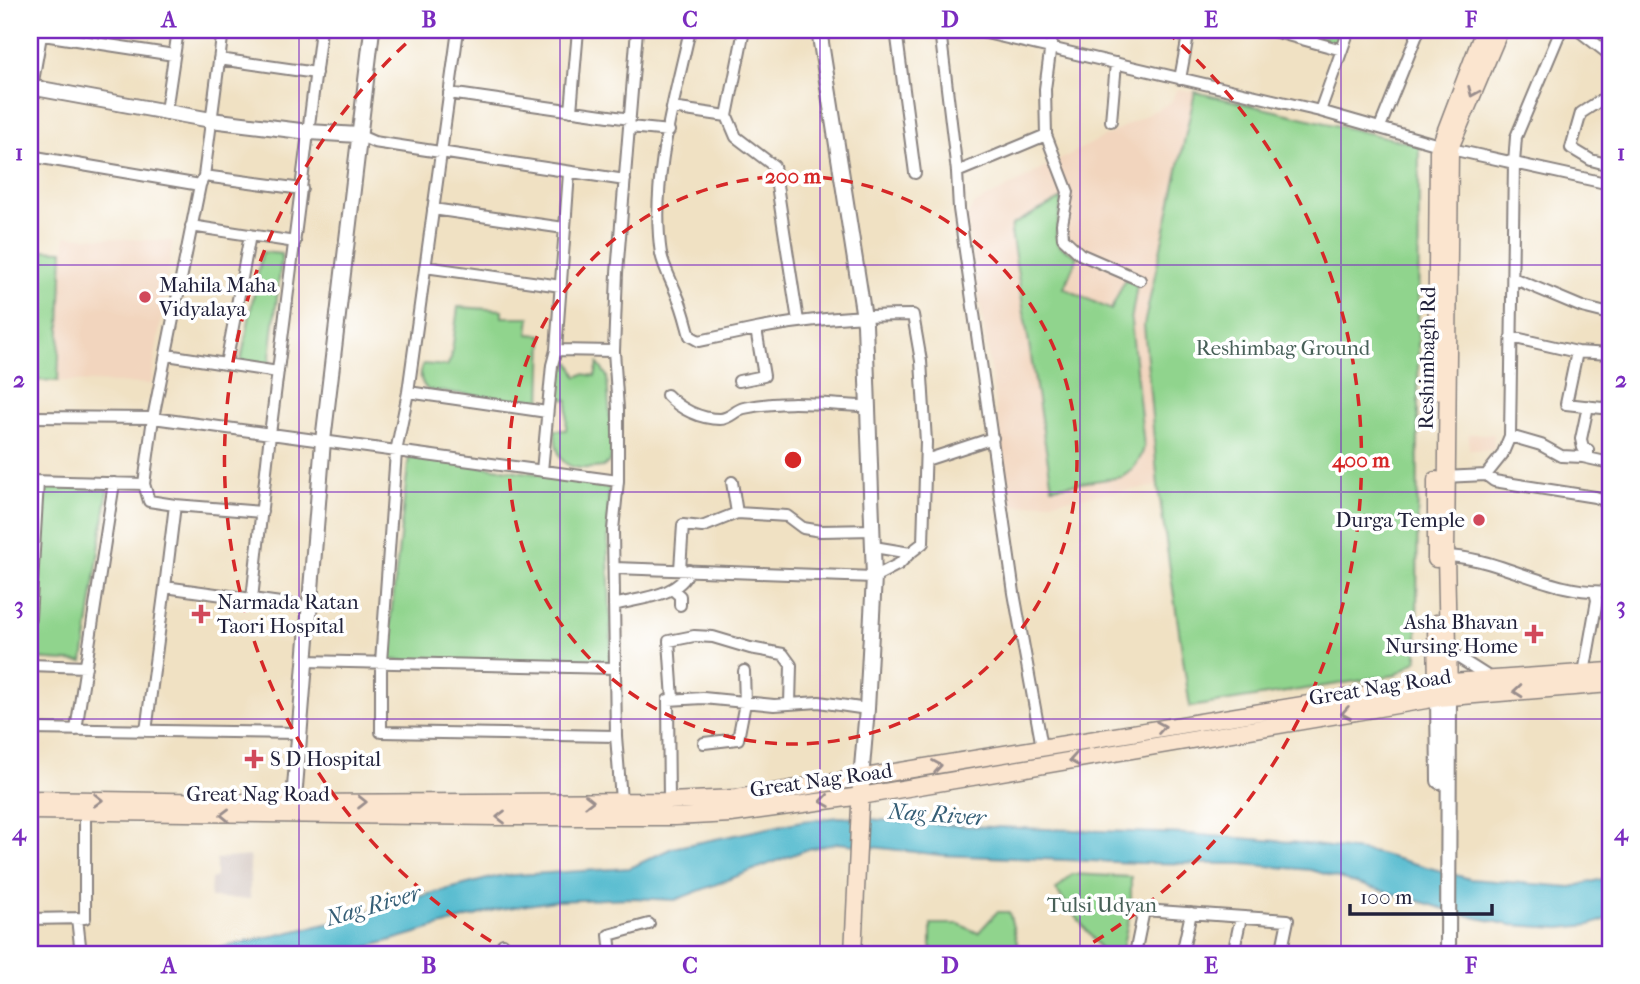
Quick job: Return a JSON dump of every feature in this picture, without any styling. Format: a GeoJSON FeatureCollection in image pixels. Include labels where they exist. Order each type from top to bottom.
{"type":"FeatureCollection","features":[{"type":"Feature","properties":{"kind":"main road"},"geometry":{"type":"LineString","coordinates":[[1444,146],[1484,30]]}},
{"type":"Feature","properties":{"kind":"main road","name":"Reshimbagh Rd"},"geometry":{"type":"LineString","coordinates":[[1443,690],[1448,651],[1441,556],[1444,146],[1500,30]]}},
{"type":"Feature","properties":{"kind":"main road"},"geometry":{"type":"LineString","coordinates":[[1441,556],[1443,690]]}},
{"type":"Feature","properties":{"kind":"main road","name":"Great Nag Road"},"geometry":{"type":"LineString","coordinates":[[30,799],[293,809],[674,817],[731,814],[861,802],[1492,679],[1610,671]]}},
{"type":"Feature","properties":{"kind":"main road","name":"Great Nag Road"},"geometry":{"type":"LineString","coordinates":[[30,811],[85,813],[736,798],[1042,747],[1443,690],[1610,684]]}},
{"type":"Feature","properties":{"kind":"main road"},"geometry":{"type":"LineString","coordinates":[[853,954],[861,779]]}},
{"type":"Feature","properties":{"kind":"street"},"geometry":{"type":"LineString","coordinates":[[94,43],[96,30]]}},
{"type":"Feature","properties":{"kind":"street"},"geometry":{"type":"LineString","coordinates":[[166,111],[178,30]]}},
{"type":"Feature","properties":{"kind":"street"},"geometry":{"type":"LineString","coordinates":[[223,30],[202,181],[153,418],[144,484],[149,501],[262,512]]}},
{"type":"Feature","properties":{"kind":"street"},"geometry":{"type":"LineString","coordinates":[[252,599],[321,30]]}},
{"type":"Feature","properties":{"kind":"street"},"geometry":{"type":"LineString","coordinates":[[293,809],[323,441],[372,30]]}},
{"type":"Feature","properties":{"kind":"street"},"geometry":{"type":"LineString","coordinates":[[457,30],[408,392],[396,452],[381,663],[381,732],[616,736]]}},
{"type":"Feature","properties":{"kind":"street"},"geometry":{"type":"LineString","coordinates":[[571,111],[578,30]]}},
{"type":"Feature","properties":{"kind":"street"},"geometry":{"type":"LineString","coordinates":[[621,800],[616,736],[613,530],[618,481],[618,409],[614,351],[617,273],[637,30]]}},
{"type":"Feature","properties":{"kind":"street"},"geometry":{"type":"LineString","coordinates":[[614,568],[874,577],[899,564],[923,543],[924,537],[926,460],[921,361],[913,315],[798,321],[699,341],[690,336],[662,258],[658,224],[662,169],[672,108],[690,30]]}},
{"type":"Feature","properties":{"kind":"street"},"geometry":{"type":"LineString","coordinates":[[744,30],[727,116],[736,137],[774,166],[798,321]]}},
{"type":"Feature","properties":{"kind":"street"},"geometry":{"type":"LineString","coordinates":[[819,30],[864,317],[869,406],[874,577],[861,779]]}},
{"type":"Feature","properties":{"kind":"street"},"geometry":{"type":"LineString","coordinates":[[896,30],[915,173]]}},
{"type":"Feature","properties":{"kind":"street"},"geometry":{"type":"LineString","coordinates":[[940,30],[959,209],[1014,593],[1042,747]]}},
{"type":"Feature","properties":{"kind":"street"},"geometry":{"type":"LineString","coordinates":[[973,30],[1320,111],[1444,146],[1610,184]]}},
{"type":"Feature","properties":{"kind":"street"},"geometry":{"type":"LineString","coordinates":[[1053,30],[1045,89],[1046,135],[1068,192],[1062,225],[1063,238],[1080,254],[1140,280]]}},
{"type":"Feature","properties":{"kind":"street"},"geometry":{"type":"LineString","coordinates":[[1180,79],[1189,30]]}},
{"type":"Feature","properties":{"kind":"street"},"geometry":{"type":"LineString","coordinates":[[1269,30],[1342,50]]}},
{"type":"Feature","properties":{"kind":"street"},"geometry":{"type":"LineString","coordinates":[[1320,111],[1349,30]]}},
{"type":"Feature","properties":{"kind":"street"},"geometry":{"type":"LineString","coordinates":[[1380,127],[1419,30]]}},
{"type":"Feature","properties":{"kind":"street"},"geometry":{"type":"LineString","coordinates":[[1486,475],[1502,455],[1510,436],[1516,137],[1561,30]]}},
{"type":"Feature","properties":{"kind":"street"},"geometry":{"type":"LineString","coordinates":[[1577,30],[1610,55]]}},
{"type":"Feature","properties":{"kind":"street"},"geometry":{"type":"LineString","coordinates":[[174,55],[38,32],[31,87],[211,120],[358,135],[374,142],[625,180]]}},
{"type":"Feature","properties":{"kind":"street"},"geometry":{"type":"LineString","coordinates":[[219,59],[316,73]]}},
{"type":"Feature","properties":{"kind":"street"},"geometry":{"type":"LineString","coordinates":[[1111,121],[1116,63]]}},
{"type":"Feature","properties":{"kind":"street"},"geometry":{"type":"LineString","coordinates":[[449,93],[571,111],[669,131]]}},
{"type":"Feature","properties":{"kind":"street"},"geometry":{"type":"LineString","coordinates":[[1610,94],[1581,113],[1570,148],[1591,160],[1610,165]]}},
{"type":"Feature","properties":{"kind":"street"},"geometry":{"type":"LineString","coordinates":[[672,108],[727,116]]}},
{"type":"Feature","properties":{"kind":"street"},"geometry":{"type":"LineString","coordinates":[[957,172],[1046,135]]}},
{"type":"Feature","properties":{"kind":"street"},"geometry":{"type":"LineString","coordinates":[[30,156],[202,181],[302,189]]}},
{"type":"Feature","properties":{"kind":"street"},"geometry":{"type":"LineString","coordinates":[[542,471],[552,365],[556,350],[569,173]]}},
{"type":"Feature","properties":{"kind":"street"},"geometry":{"type":"LineString","coordinates":[[433,209],[564,228]]}},
{"type":"Feature","properties":{"kind":"street"},"geometry":{"type":"LineString","coordinates":[[191,226],[295,242]]}},
{"type":"Feature","properties":{"kind":"street"},"geometry":{"type":"LineString","coordinates":[[226,364],[250,235]]}},
{"type":"Feature","properties":{"kind":"street"},"geometry":{"type":"LineString","coordinates":[[425,267],[561,286]]}},
{"type":"Feature","properties":{"kind":"street"},"geometry":{"type":"LineString","coordinates":[[1513,278],[1582,307],[1610,314]]}},
{"type":"Feature","properties":{"kind":"street"},"geometry":{"type":"LineString","coordinates":[[739,380],[764,376],[756,329]]}},
{"type":"Feature","properties":{"kind":"street"},"geometry":{"type":"LineString","coordinates":[[1511,338],[1577,352],[1610,354]]}},
{"type":"Feature","properties":{"kind":"street"},"geometry":{"type":"LineString","coordinates":[[556,350],[614,351]]}},
{"type":"Feature","properties":{"kind":"street"},"geometry":{"type":"LineString","coordinates":[[1577,352],[1566,404],[1602,408],[1610,406]]}},
{"type":"Feature","properties":{"kind":"street"},"geometry":{"type":"LineString","coordinates":[[167,355],[278,372]]}},
{"type":"Feature","properties":{"kind":"street"},"geometry":{"type":"LineString","coordinates":[[408,392],[547,412]]}},
{"type":"Feature","properties":{"kind":"street"},"geometry":{"type":"LineString","coordinates":[[667,394],[682,408],[695,414],[723,419],[743,408],[794,404],[869,406]]}},
{"type":"Feature","properties":{"kind":"street"},"geometry":{"type":"LineString","coordinates":[[1588,406],[1581,439],[1583,449],[1588,450],[1588,458]]}},
{"type":"Feature","properties":{"kind":"street"},"geometry":{"type":"LineString","coordinates":[[30,417],[153,418],[618,481]]}},
{"type":"Feature","properties":{"kind":"street"},"geometry":{"type":"LineString","coordinates":[[1510,436],[1541,445],[1561,456],[1610,463]]}},
{"type":"Feature","properties":{"kind":"street"},"geometry":{"type":"LineString","coordinates":[[926,460],[993,438]]}},
{"type":"Feature","properties":{"kind":"street"},"geometry":{"type":"LineString","coordinates":[[1441,477],[1486,475],[1494,481],[1595,497],[1610,502]]}},
{"type":"Feature","properties":{"kind":"street"},"geometry":{"type":"LineString","coordinates":[[30,620],[34,482],[144,484]]}},
{"type":"Feature","properties":{"kind":"street"},"geometry":{"type":"LineString","coordinates":[[732,482],[737,513]]}},
{"type":"Feature","properties":{"kind":"street"},"geometry":{"type":"LineString","coordinates":[[76,730],[114,483]]}},
{"type":"Feature","properties":{"kind":"street"},"geometry":{"type":"LineString","coordinates":[[146,731],[175,505]]}},
{"type":"Feature","properties":{"kind":"street"},"geometry":{"type":"LineString","coordinates":[[614,605],[673,590],[686,579],[683,525],[702,527],[737,513],[787,516],[803,528],[821,531],[874,530]]}},
{"type":"Feature","properties":{"kind":"street"},"geometry":{"type":"LineString","coordinates":[[874,547],[910,553]]}},
{"type":"Feature","properties":{"kind":"street"},"geometry":{"type":"LineString","coordinates":[[1441,556],[1484,563],[1571,590],[1610,591]]}},
{"type":"Feature","properties":{"kind":"street"},"geometry":{"type":"LineString","coordinates":[[164,587],[309,607]]}},
{"type":"Feature","properties":{"kind":"street"},"geometry":{"type":"LineString","coordinates":[[673,590],[680,596],[680,605]]}},
{"type":"Feature","properties":{"kind":"street"},"geometry":{"type":"LineString","coordinates":[[1584,673],[1597,600],[1595,592]]}},
{"type":"Feature","properties":{"kind":"street"},"geometry":{"type":"LineString","coordinates":[[673,699],[669,641],[694,636],[713,636],[750,648],[783,654],[791,665],[790,704]]}},
{"type":"Feature","properties":{"kind":"street"},"geometry":{"type":"LineString","coordinates":[[1448,651],[1492,679]]}},
{"type":"Feature","properties":{"kind":"street"},"geometry":{"type":"LineString","coordinates":[[304,661],[615,668]]}},
{"type":"Feature","properties":{"kind":"street"},"geometry":{"type":"LineString","coordinates":[[30,665],[86,667]]}},
{"type":"Feature","properties":{"kind":"street"},"geometry":{"type":"LineString","coordinates":[[704,743],[738,739],[745,703],[744,671]]}},
{"type":"Feature","properties":{"kind":"street"},"geometry":{"type":"LineString","coordinates":[[1440,954],[1444,938],[1445,899],[1443,690]]}},
{"type":"Feature","properties":{"kind":"street"},"geometry":{"type":"LineString","coordinates":[[669,801],[668,700],[703,698],[745,703],[819,702],[867,709]]}},
{"type":"Feature","properties":{"kind":"street"},"geometry":{"type":"LineString","coordinates":[[30,729],[298,733]]}},
{"type":"Feature","properties":{"kind":"street"},"geometry":{"type":"LineString","coordinates":[[30,919],[85,918],[85,813]]}},
{"type":"Feature","properties":{"kind":"street"},"geometry":{"type":"LineString","coordinates":[[1136,954],[1143,910],[1289,920],[1281,954]]}},
{"type":"Feature","properties":{"kind":"street"},"geometry":{"type":"LineString","coordinates":[[1182,954],[1191,913]]}},
{"type":"Feature","properties":{"kind":"street"},"geometry":{"type":"LineString","coordinates":[[1233,954],[1241,917]]}},
{"type":"Feature","properties":{"kind":"street"},"geometry":{"type":"LineString","coordinates":[[77,918],[81,954]]}},
{"type":"Feature","properties":{"kind":"street"},"geometry":{"type":"LineString","coordinates":[[611,954],[609,935],[649,924]]}},
{"type":"Feature","properties":{"kind":"street"},"geometry":{"type":"LineString","coordinates":[[1444,938],[1448,954]]}},
{"type":"Feature","properties":{"kind":"shaded area"},"geometry":{"type":"Polygon","coordinates":[[[1177,89],[1195,92],[1144,324],[1158,486],[1011,507],[967,217],[973,205],[1171,102],[1177,89]]]}},
{"type":"Feature","properties":{"kind":"shaded area"},"geometry":{"type":"Polygon","coordinates":[[[65,236],[173,241],[151,384],[58,381],[65,236]]]}},
{"type":"Feature","properties":{"kind":"shaded area"},"geometry":{"type":"Polygon","coordinates":[[[1469,434],[1494,434],[1494,450],[1469,450],[1469,434]]]}},
{"type":"Feature","properties":{"kind":"shaded area"},"geometry":{"type":"Polygon","coordinates":[[[250,856],[250,899],[210,898],[211,879],[216,877],[216,859],[250,856]]]}},
{"type":"Feature","properties":{"kind":"green space"},"geometry":{"type":"Polygon","coordinates":[[[1289,30],[1346,30],[1340,45],[1289,30]]]}},
{"type":"Feature","properties":{"kind":"green space","name":"Reshimbag Ground"},"geometry":{"type":"Polygon","coordinates":[[[1195,92],[1419,145],[1417,660],[1396,675],[1190,707],[1158,486],[1144,325],[1195,92]]]}},
{"type":"Feature","properties":{"kind":"green space"},"geometry":{"type":"Polygon","coordinates":[[[1062,198],[1056,236],[1059,245],[1077,257],[1064,288],[1111,310],[1125,279],[1137,285],[1131,321],[1144,447],[1136,464],[1122,477],[1052,487],[1011,232],[1012,225],[1062,198]]]}},
{"type":"Feature","properties":{"kind":"green space"},"geometry":{"type":"Polygon","coordinates":[[[30,250],[63,251],[58,381],[30,380],[30,250]]]}},
{"type":"Feature","properties":{"kind":"green space"},"geometry":{"type":"Polygon","coordinates":[[[262,252],[282,254],[269,366],[241,361],[262,252]]]}},
{"type":"Feature","properties":{"kind":"green space"},"geometry":{"type":"Polygon","coordinates":[[[458,307],[502,310],[502,317],[530,317],[528,334],[543,335],[541,403],[428,390],[425,387],[421,378],[423,364],[447,366],[451,359],[458,307]]]}},
{"type":"Feature","properties":{"kind":"green space"},"geometry":{"type":"Polygon","coordinates":[[[570,362],[577,377],[583,374],[595,376],[598,364],[607,376],[612,451],[610,461],[603,467],[572,467],[561,458],[558,451],[555,430],[566,430],[568,400],[554,397],[558,363],[570,362]]]}},
{"type":"Feature","properties":{"kind":"green space"},"geometry":{"type":"Polygon","coordinates":[[[409,457],[609,483],[608,554],[612,666],[386,660],[409,457]]]}},
{"type":"Feature","properties":{"kind":"green space"},"geometry":{"type":"Polygon","coordinates":[[[42,487],[108,488],[83,662],[33,659],[42,487]]]}},
{"type":"Feature","properties":{"kind":"green space","name":"Tulsi Udyan"},"geometry":{"type":"Polygon","coordinates":[[[1072,874],[1131,877],[1131,909],[1121,954],[1103,952],[1056,890],[1072,874]]]}},
{"type":"Feature","properties":{"kind":"green space"},"geometry":{"type":"Polygon","coordinates":[[[997,912],[1009,912],[1020,954],[931,954],[931,924],[959,924],[978,933],[997,912]]]}},
{"type":"Feature","properties":{"kind":"water"},"geometry":{"type":"Polygon","coordinates":[[[840,817],[965,826],[1188,834],[1291,842],[1376,853],[1470,879],[1571,887],[1610,877],[1610,918],[1590,925],[1560,928],[1511,925],[1473,917],[1311,870],[1242,864],[940,855],[839,843],[808,849],[675,900],[631,898],[554,901],[495,910],[344,954],[172,954],[195,953],[340,921],[402,901],[499,876],[630,868],[672,848],[802,821],[840,817]]]}},
{"type":"Feature","properties":{"kind":"place","name":"Mahila Maha Vidyalaya"},"geometry":{"type":"Point","coordinates":[145,297]}},
{"type":"Feature","properties":{"kind":"place","name":"Durga Temple"},"geometry":{"type":"Point","coordinates":[1479,520]}},
{"type":"Feature","properties":{"kind":"place","name":"Narmada Ratan Taori Hospital"},"geometry":{"type":"Point","coordinates":[201,614]}},
{"type":"Feature","properties":{"kind":"place","name":"Asha Bhavan Nursing Home"},"geometry":{"type":"Point","coordinates":[1534,634]}},
{"type":"Feature","properties":{"kind":"place","name":"S D Hospital"},"geometry":{"type":"Point","coordinates":[254,759]}},
{"type":"Feature","properties":{"kind":"water label","name":"Nag River"},"geometry":{"type":"Point","coordinates":[937,814]}},
{"type":"Feature","properties":{"kind":"water label","name":"Nag River"},"geometry":{"type":"Point","coordinates":[373,905]}}]}
